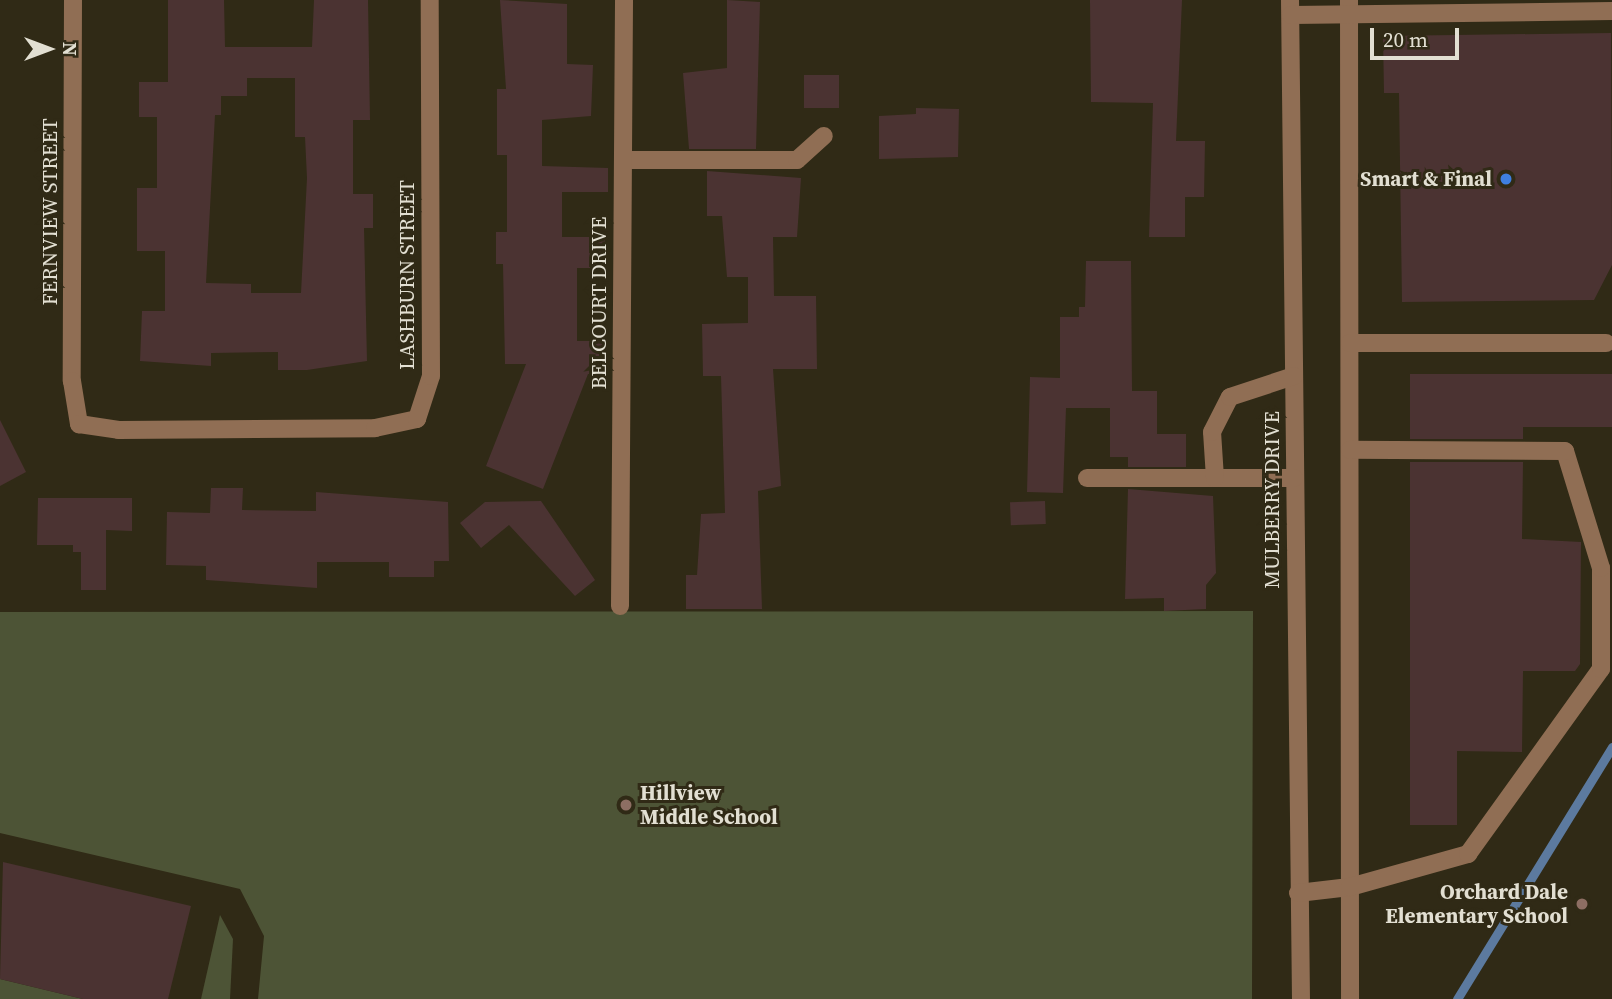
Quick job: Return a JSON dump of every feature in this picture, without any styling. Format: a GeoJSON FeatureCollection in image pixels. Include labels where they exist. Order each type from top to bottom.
{"type":"FeatureCollection","features":[{"type":"Feature","properties":{"kind":"street","name":"FERNVIEW STREET"},"geometry":{"type":"LineString","coordinates":[[73,0],[72,381],[79,424]]}},
{"type":"Feature","properties":{"kind":"street","name":"LASHBURN STREET"},"geometry":{"type":"LineString","coordinates":[[79,424],[119,430],[375,428],[417,419],[431,376],[430,0]]}},
{"type":"Feature","properties":{"kind":"street","name":"BELCOURT DRIVE"},"geometry":{"type":"LineString","coordinates":[[620,606],[624,0]]}},
{"type":"Feature","properties":{"kind":"street"},"geometry":{"type":"LineString","coordinates":[[1290,7],[1612,11]]}},
{"type":"Feature","properties":{"kind":"street","name":"MULBERRY DRIVE"},"geometry":{"type":"LineString","coordinates":[[1290,7],[1301,999]]}},
{"type":"Feature","properties":{"kind":"street"},"geometry":{"type":"LineString","coordinates":[[1349,7],[1350,999]]}},
{"type":"Feature","properties":{"kind":"street"},"geometry":{"type":"LineString","coordinates":[[623,160],[797,160],[824,136]]}},
{"type":"Feature","properties":{"kind":"street"},"geometry":{"type":"LineString","coordinates":[[1350,343],[1606,343]]}},
{"type":"Feature","properties":{"kind":"street"},"geometry":{"type":"LineString","coordinates":[[1215,478],[1212,432],[1230,397],[1253,384],[1294,376]]}},
{"type":"Feature","properties":{"kind":"street"},"geometry":{"type":"LineString","coordinates":[[1298,893],[1350,887],[1468,854],[1601,669],[1601,568],[1565,451],[1350,450]]}},
{"type":"Feature","properties":{"kind":"street"},"geometry":{"type":"LineString","coordinates":[[1087,478],[1294,478]]}},
{"type":"Feature","properties":{"kind":"green space","name":"Hillview Middle School"},"geometry":{"type":"Polygon","coordinates":[[[1253,611],[1252,999],[258,999],[264,936],[240,889],[0,833],[0,612],[1253,611]]]}},
{"type":"Feature","properties":{"kind":"green space"},"geometry":{"type":"Polygon","coordinates":[[[220,915],[233,939],[230,999],[201,999],[220,915]]]}},
{"type":"Feature","properties":{"kind":"green space"},"geometry":{"type":"Polygon","coordinates":[[[0,979],[83,999],[0,999],[0,979]]]}},
{"type":"Feature","properties":{"kind":"building"},"geometry":{"type":"Polygon","coordinates":[[[168,0],[224,0],[225,47],[312,47],[314,0],[368,0],[370,120],[353,120],[353,194],[373,194],[373,228],[364,228],[367,361],[307,370],[278,370],[278,352],[211,353],[211,366],[140,361],[142,311],[165,311],[165,251],[137,251],[137,188],[157,188],[157,117],[139,117],[139,82],[168,82],[168,0]],[[247,78],[247,96],[221,96],[221,115],[215,115],[206,283],[251,284],[251,293],[301,293],[307,178],[305,137],[295,137],[295,78],[247,78]]]}},
{"type":"Feature","properties":{"kind":"building"},"geometry":{"type":"Polygon","coordinates":[[[500,0],[567,4],[567,64],[593,65],[591,116],[542,120],[542,166],[608,168],[608,192],[562,192],[562,237],[605,237],[605,268],[577,268],[577,341],[605,341],[605,374],[588,374],[543,489],[486,466],[526,364],[505,364],[503,264],[496,264],[496,232],[507,232],[507,155],[497,155],[497,89],[506,89],[500,0]]]}},
{"type":"Feature","properties":{"kind":"building"},"geometry":{"type":"Polygon","coordinates":[[[727,0],[760,2],[756,149],[689,149],[683,73],[727,68],[727,0]]]}},
{"type":"Feature","properties":{"kind":"building"},"geometry":{"type":"Polygon","coordinates":[[[1090,0],[1182,0],[1176,141],[1205,141],[1204,197],[1185,197],[1185,237],[1149,237],[1153,103],[1091,102],[1090,0]]]}},
{"type":"Feature","properties":{"kind":"building","name":"Smart & Final"},"geometry":{"type":"Polygon","coordinates":[[[1611,33],[1612,265],[1594,300],[1402,302],[1399,93],[1384,93],[1383,36],[1611,33]]]}},
{"type":"Feature","properties":{"kind":"building"},"geometry":{"type":"Polygon","coordinates":[[[804,75],[839,75],[839,108],[804,108],[804,75]]]}},
{"type":"Feature","properties":{"kind":"building"},"geometry":{"type":"Polygon","coordinates":[[[916,108],[959,109],[958,157],[879,159],[879,116],[916,114],[916,108]]]}},
{"type":"Feature","properties":{"kind":"building"},"geometry":{"type":"Polygon","coordinates":[[[707,171],[801,178],[797,237],[773,237],[774,296],[816,296],[817,369],[773,369],[781,486],[758,491],[762,609],[686,609],[686,575],[697,575],[701,514],[725,513],[721,376],[703,376],[702,324],[748,323],[748,277],[727,277],[722,216],[707,216],[707,171]]]}},
{"type":"Feature","properties":{"kind":"building"},"geometry":{"type":"Polygon","coordinates":[[[1086,261],[1131,261],[1132,391],[1157,391],[1157,434],[1186,434],[1186,467],[1128,467],[1128,457],[1110,457],[1110,408],[1066,408],[1063,493],[1027,492],[1030,377],[1060,378],[1060,317],[1079,317],[1079,307],[1085,307],[1086,261]]]}},
{"type":"Feature","properties":{"kind":"building"},"geometry":{"type":"Polygon","coordinates":[[[1410,374],[1612,374],[1612,427],[1523,427],[1523,439],[1410,439],[1410,374]]]}},
{"type":"Feature","properties":{"kind":"building"},"geometry":{"type":"Polygon","coordinates":[[[0,420],[26,472],[0,486],[0,420]]]}},
{"type":"Feature","properties":{"kind":"building"},"geometry":{"type":"Polygon","coordinates":[[[1410,462],[1523,462],[1522,539],[1581,542],[1580,664],[1575,671],[1523,671],[1522,752],[1457,751],[1457,825],[1410,825],[1410,462]]]}},
{"type":"Feature","properties":{"kind":"building"},"geometry":{"type":"Polygon","coordinates":[[[211,488],[243,488],[242,510],[316,511],[316,492],[448,502],[449,561],[434,561],[434,577],[389,577],[389,562],[317,562],[317,588],[206,580],[206,566],[166,565],[167,512],[210,513],[211,488]]]}},
{"type":"Feature","properties":{"kind":"building"},"geometry":{"type":"Polygon","coordinates":[[[1128,489],[1213,496],[1216,573],[1206,585],[1206,609],[1164,611],[1164,598],[1125,599],[1128,489]]]}},
{"type":"Feature","properties":{"kind":"building"},"geometry":{"type":"Polygon","coordinates":[[[38,498],[132,498],[132,531],[106,530],[106,590],[81,590],[81,552],[73,552],[73,545],[37,545],[38,498]]]}},
{"type":"Feature","properties":{"kind":"building"},"geometry":{"type":"Polygon","coordinates":[[[541,501],[595,580],[575,596],[509,525],[481,548],[460,523],[485,502],[541,501]]]}},
{"type":"Feature","properties":{"kind":"building"},"geometry":{"type":"Polygon","coordinates":[[[1045,501],[1046,524],[1011,525],[1010,502],[1045,501]]]}},
{"type":"Feature","properties":{"kind":"building"},"geometry":{"type":"Polygon","coordinates":[[[3,862],[191,906],[168,999],[83,999],[0,979],[3,862]]]}},
{"type":"Feature","properties":{"kind":"waterway"},"geometry":{"type":"LineString","coordinates":[[1457,999],[1612,747]]}},
{"type":"Feature","properties":{"kind":"place","name":"Smart & Final"},"geometry":{"type":"Point","coordinates":[1506,179]}},
{"type":"Feature","properties":{"kind":"place","name":"Hillview Middle School"},"geometry":{"type":"Point","coordinates":[626,805]}},
{"type":"Feature","properties":{"kind":"place","name":"Orchard Dale Elementary School"},"geometry":{"type":"Point","coordinates":[1582,904]}}]}
